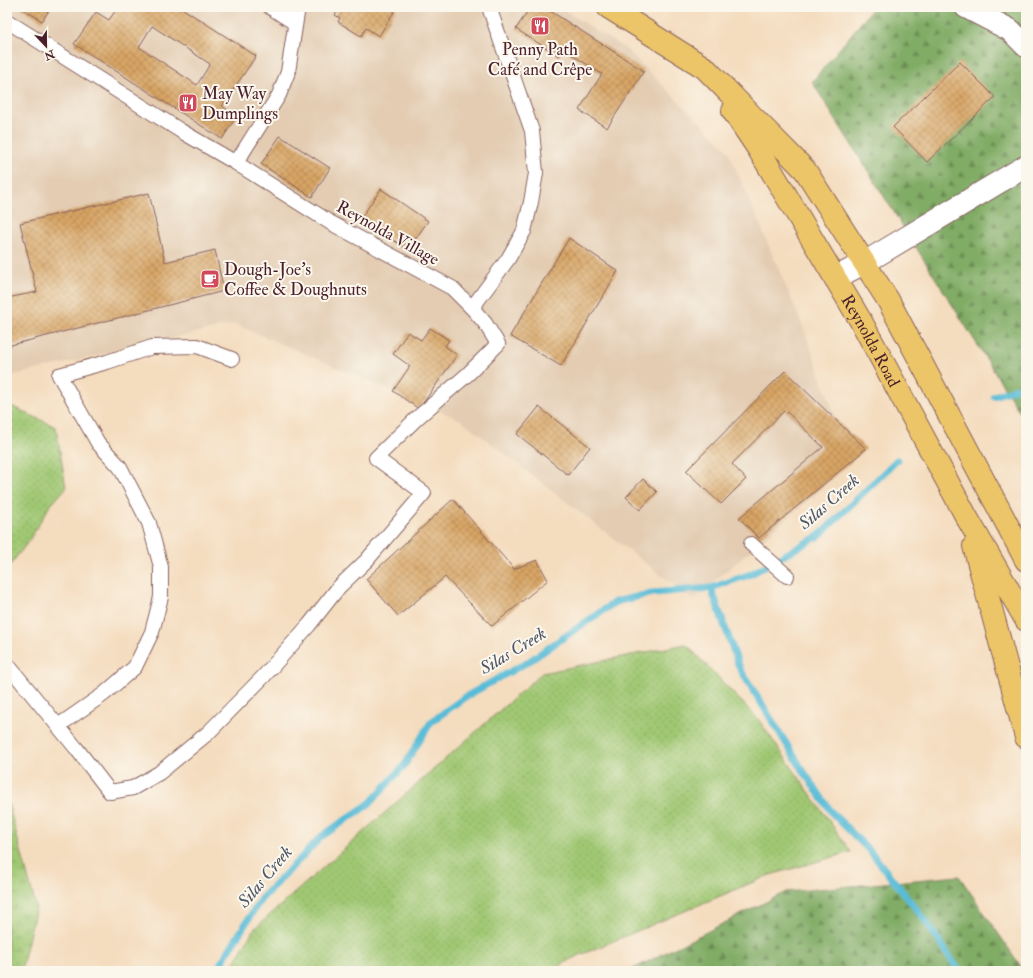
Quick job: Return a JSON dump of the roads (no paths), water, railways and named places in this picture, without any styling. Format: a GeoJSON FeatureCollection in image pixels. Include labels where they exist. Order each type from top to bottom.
{"type":"FeatureCollection","features":[{"type":"Feature","properties":{"kind":"main road","name":"Reynolda Road"},"geometry":{"type":"LineString","coordinates":[[608,7],[705,68],[805,170],[888,300],[1026,560]]}},
{"type":"Feature","properties":{"kind":"main road","name":"Reynolda Road"},"geometry":{"type":"LineString","coordinates":[[705,68],[759,150],[862,323],[966,516],[1026,620]]}},
{"type":"Feature","properties":{"kind":"main road"},"geometry":{"type":"LineString","coordinates":[[966,516],[1026,737]]}},
{"type":"Feature","properties":{"kind":"street"},"geometry":{"type":"LineString","coordinates":[[966,7],[1010,30],[1026,46]]}},
{"type":"Feature","properties":{"kind":"street"},"geometry":{"type":"LineString","coordinates":[[835,278],[1026,166]]}},
{"type":"Feature","properties":{"kind":"lane"},"geometry":{"type":"LineString","coordinates":[[270,7],[295,23]]}},
{"type":"Feature","properties":{"kind":"lane"},"geometry":{"type":"LineString","coordinates":[[236,163],[279,95],[288,72],[298,7]]}},
{"type":"Feature","properties":{"kind":"lane"},"geometry":{"type":"LineString","coordinates":[[472,308],[508,259],[524,231],[536,173],[532,131],[491,8]]}},
{"type":"Feature","properties":{"kind":"lane","name":"Reynolda Village"},"geometry":{"type":"LineString","coordinates":[[7,21],[330,223],[452,288],[485,323],[498,344],[468,374],[417,418],[376,458],[424,493],[367,560],[339,587],[310,625],[264,676],[208,733],[159,773],[133,788],[110,792],[58,726]]}},
{"type":"Feature","properties":{"kind":"lane"},"geometry":{"type":"LineString","coordinates":[[7,664],[58,726],[104,694],[135,667],[152,632],[161,597],[161,566],[149,524],[120,467],[98,443],[59,375],[107,362],[152,347],[197,346],[232,359]]}},
{"type":"Feature","properties":{"kind":"lane"},"geometry":{"type":"LineString","coordinates":[[751,544],[787,576]]}},
{"type":"Feature","properties":{"kind":"waterway","name":"Silas Creek"},"geometry":{"type":"LineString","coordinates":[[994,396],[1026,385]]}},
{"type":"Feature","properties":{"kind":"waterway","name":"Silas Creek"},"geometry":{"type":"LineString","coordinates":[[216,971],[261,899],[322,836],[369,804],[404,766],[431,722],[465,697],[531,660],[615,602],[653,593],[711,588],[751,574],[820,535],[897,460]]}},
{"type":"Feature","properties":{"kind":"waterway"},"geometry":{"type":"LineString","coordinates":[[711,588],[740,669],[804,772],[833,814],[870,851],[925,920],[959,971]]}},
{"type":"Feature","properties":{"kind":"place","name":"Penny Path Café and Crêpe"},"geometry":{"type":"Point","coordinates":[540,26]}},
{"type":"Feature","properties":{"kind":"place","name":"May Way Dumplings"},"geometry":{"type":"Point","coordinates":[188,103]}},
{"type":"Feature","properties":{"kind":"place","name":"Dough-Joe's Coffee & Doughnuts"},"geometry":{"type":"Point","coordinates":[210,279]}}]}
